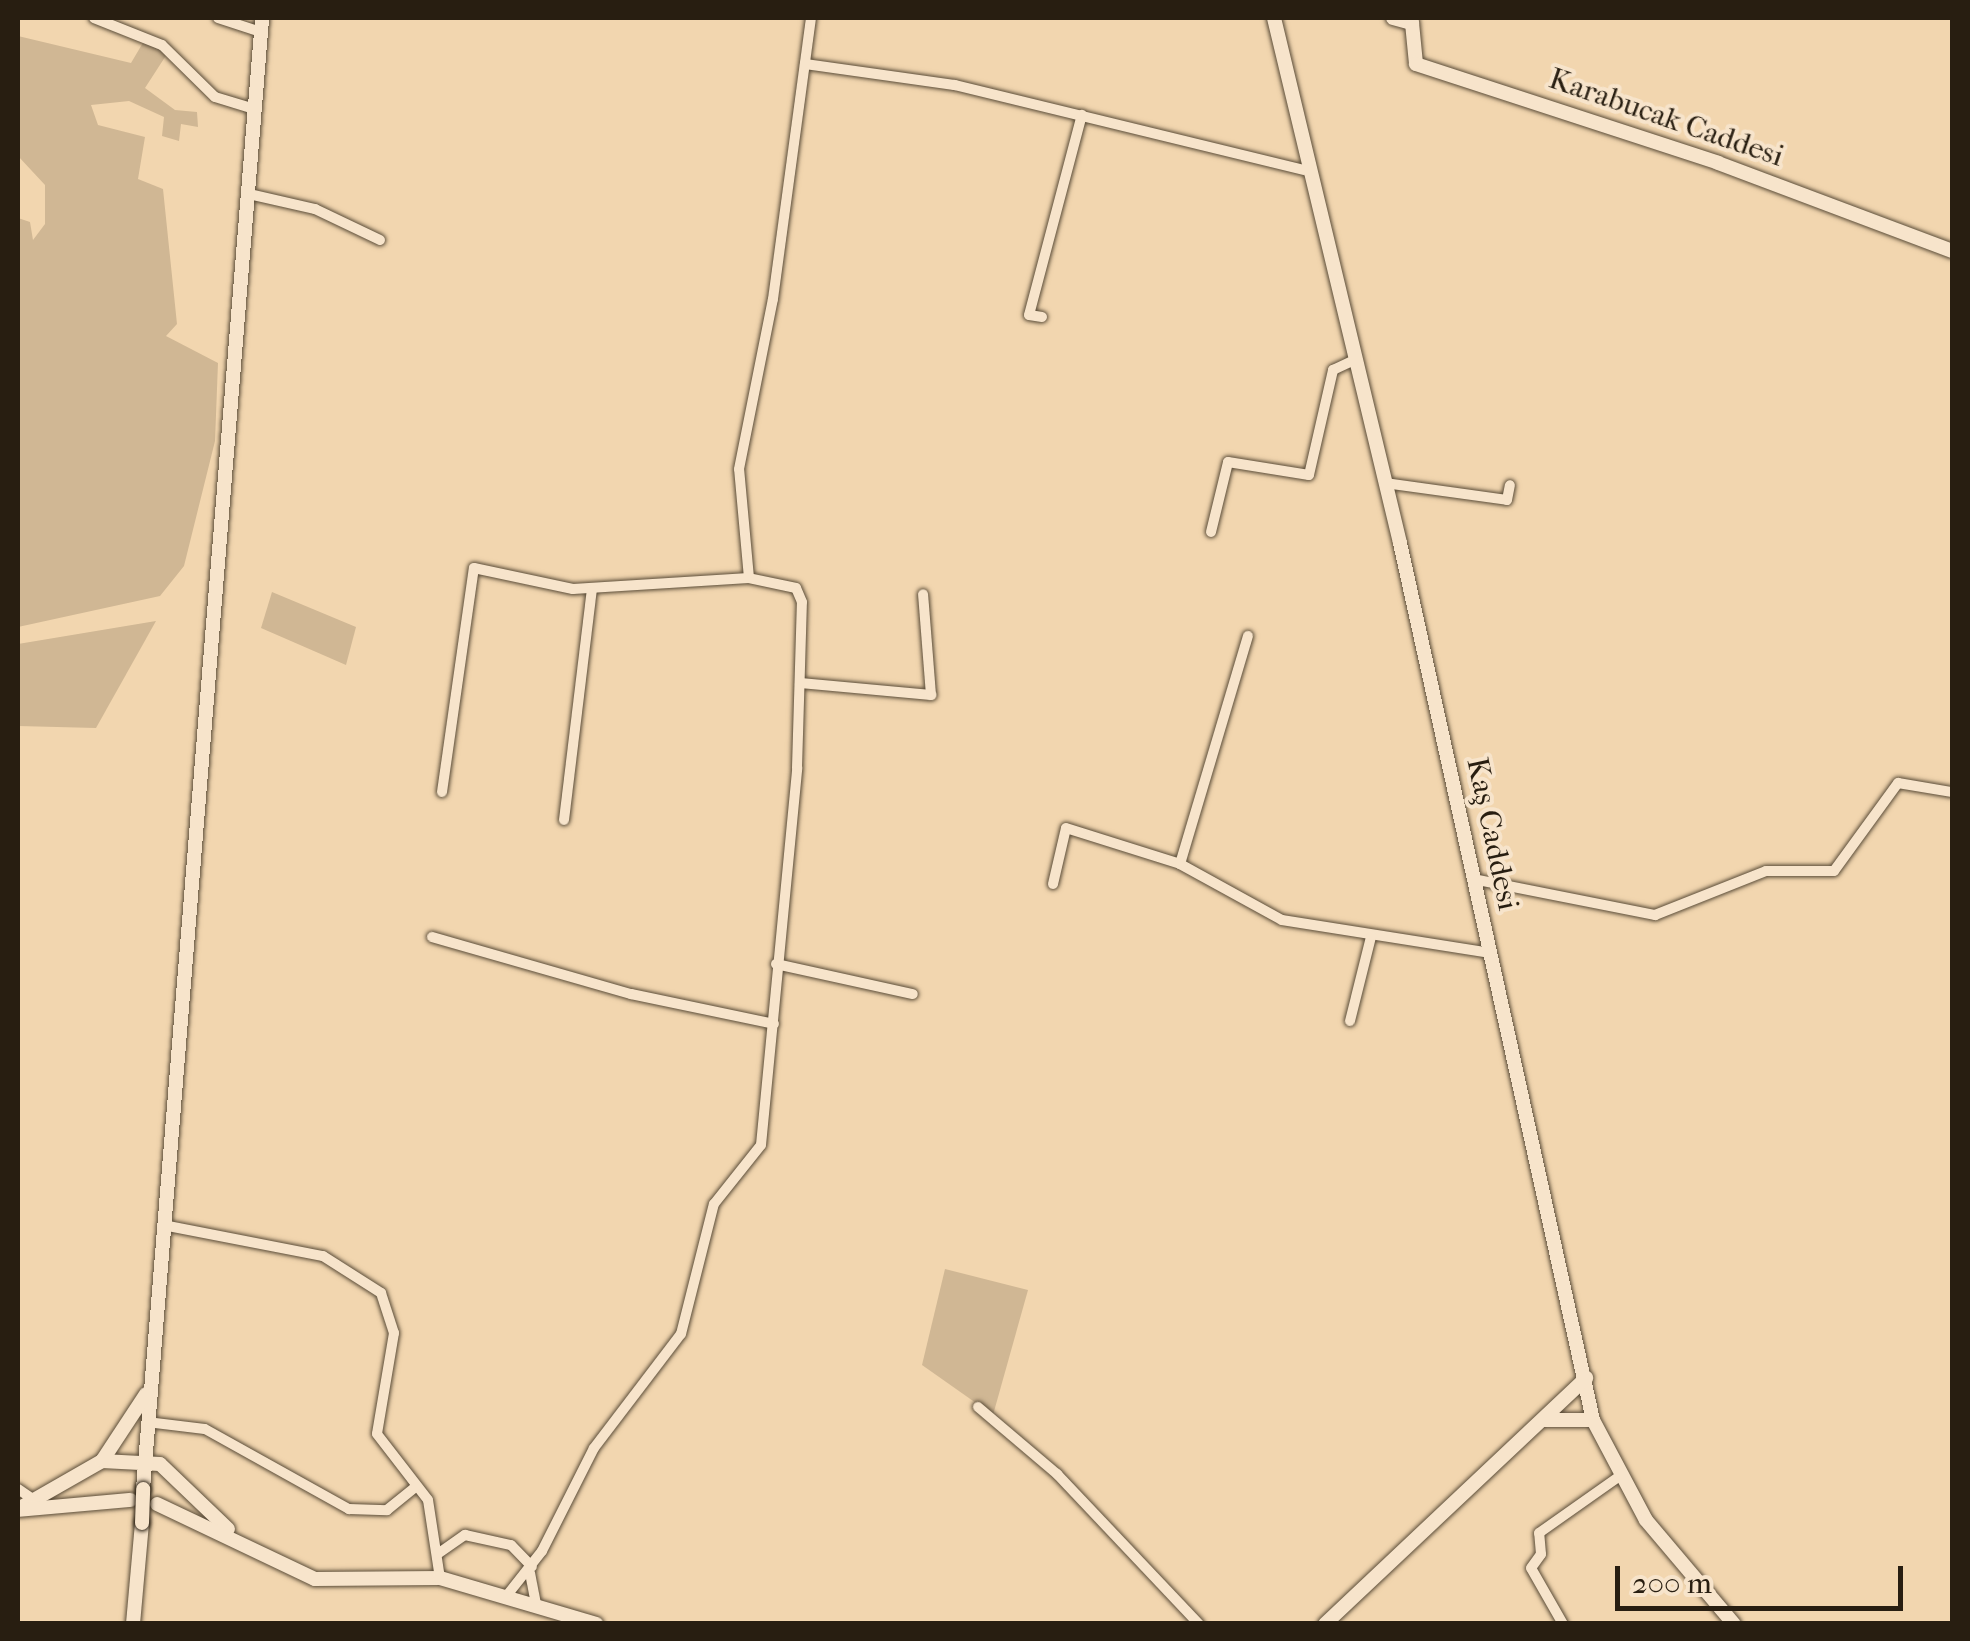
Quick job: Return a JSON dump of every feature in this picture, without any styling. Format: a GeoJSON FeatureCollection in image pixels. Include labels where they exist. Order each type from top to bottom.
{"type":"FeatureCollection","features":[{"type":"Feature","properties":{"kind":"street"},"geometry":{"type":"LineString","coordinates":[[94,18],[162,45],[228,105],[252,108]]}},
{"type":"Feature","properties":{"kind":"street"},"geometry":{"type":"LineString","coordinates":[[133,1624],[249,194],[252,108],[262,24],[218,18]]}},
{"type":"Feature","properties":{"kind":"street"},"geometry":{"type":"LineString","coordinates":[[749,578],[738,469],[774,299],[810,18]]}},
{"type":"Feature","properties":{"kind":"street","name":"Kaş Caddesi"},"geometry":{"type":"LineString","coordinates":[[1274,18],[1306,170],[1385,484],[1586,1378],[1592,1420],[1617,1478],[1734,1624]]}},
{"type":"Feature","properties":{"kind":"street","name":"Karabucak Caddesi"},"geometry":{"type":"LineString","coordinates":[[1393,18],[1412,20],[1416,64],[1718,162],[1952,251]]}},
{"type":"Feature","properties":{"kind":"street"},"geometry":{"type":"LineString","coordinates":[[805,64],[955,85],[1306,170]]}},
{"type":"Feature","properties":{"kind":"street"},"geometry":{"type":"LineString","coordinates":[[1042,317],[1029,315],[1082,116]]}},
{"type":"Feature","properties":{"kind":"street"},"geometry":{"type":"LineString","coordinates":[[249,194],[315,209],[380,240]]}},
{"type":"Feature","properties":{"kind":"street"},"geometry":{"type":"LineString","coordinates":[[1210,532],[1228,462],[1309,474],[1333,370],[1354,360]]}},
{"type":"Feature","properties":{"kind":"street"},"geometry":{"type":"LineString","coordinates":[[1385,484],[1507,500],[1510,485]]}},
{"type":"Feature","properties":{"kind":"street"},"geometry":{"type":"LineString","coordinates":[[442,792],[474,568],[592,590],[749,578],[796,588],[800,684],[774,1024],[760,1145],[714,1204],[681,1334],[594,1448],[532,1567],[508,1594]]}},
{"type":"Feature","properties":{"kind":"street"},"geometry":{"type":"LineString","coordinates":[[564,820],[592,590]]}},
{"type":"Feature","properties":{"kind":"street"},"geometry":{"type":"LineString","coordinates":[[800,684],[931,694],[923,594]]}},
{"type":"Feature","properties":{"kind":"street"},"geometry":{"type":"LineString","coordinates":[[1180,864],[1248,636]]}},
{"type":"Feature","properties":{"kind":"street"},"geometry":{"type":"LineString","coordinates":[[1473,879],[1655,915],[1766,871],[1834,870],[1898,783],[1952,792]]}},
{"type":"Feature","properties":{"kind":"street"},"geometry":{"type":"LineString","coordinates":[[1053,884],[1066,828],[1180,864],[1282,920],[1490,953]]}},
{"type":"Feature","properties":{"kind":"street"},"geometry":{"type":"LineString","coordinates":[[432,937],[630,994],[774,1024]]}},
{"type":"Feature","properties":{"kind":"street"},"geometry":{"type":"LineString","coordinates":[[1350,1022],[1371,937]]}},
{"type":"Feature","properties":{"kind":"street"},"geometry":{"type":"LineString","coordinates":[[776,964],[913,994]]}},
{"type":"Feature","properties":{"kind":"street"},"geometry":{"type":"LineString","coordinates":[[163,1224],[323,1256],[381,1293],[394,1333],[378,1434],[428,1500],[440,1578]]}},
{"type":"Feature","properties":{"kind":"street"},"geometry":{"type":"LineString","coordinates":[[1325,1624],[1586,1378]]}},
{"type":"Feature","properties":{"kind":"street"},"geometry":{"type":"LineString","coordinates":[[102,1461],[150,1386]]}},
{"type":"Feature","properties":{"kind":"street"},"geometry":{"type":"LineString","coordinates":[[978,1408],[1057,1474],[1199,1624]]}},
{"type":"Feature","properties":{"kind":"street"},"geometry":{"type":"LineString","coordinates":[[1538,1422],[1592,1420]]}},
{"type":"Feature","properties":{"kind":"street"},"geometry":{"type":"LineString","coordinates":[[147,1422],[205,1429],[349,1509],[387,1510],[415,1487]]}},
{"type":"Feature","properties":{"kind":"street"},"geometry":{"type":"LineString","coordinates":[[131,1500],[18,1510],[24,1493],[102,1461],[145,1458],[160,1464],[239,1540]]}},
{"type":"Feature","properties":{"kind":"street"},"geometry":{"type":"LineString","coordinates":[[1563,1624],[1531,1568],[1541,1554],[1539,1534],[1617,1478]]}},
{"type":"Feature","properties":{"kind":"street"},"geometry":{"type":"LineString","coordinates":[[157,1504],[315,1579],[344,1585],[440,1578],[508,1594],[596,1624]]}},
{"type":"Feature","properties":{"kind":"street"},"geometry":{"type":"LineString","coordinates":[[439,1553],[465,1535],[512,1545],[532,1567]]}},
{"type":"Feature","properties":{"kind":"street"},"geometry":{"type":"LineString","coordinates":[[532,1567],[528,1585],[536,1603]]}},
{"type":"Feature","properties":{"kind":"shaded area"},"geometry":{"type":"Polygon","coordinates":[[[18,36],[131,63],[144,41],[167,54],[145,88],[175,110],[197,112],[198,127],[181,124],[179,141],[162,136],[164,117],[129,101],[91,105],[98,125],[145,137],[138,179],[163,189],[177,324],[166,336],[218,363],[215,441],[184,566],[160,596],[18,627],[18,218],[30,222],[33,240],[45,224],[45,185],[18,156],[18,36]]]}},
{"type":"Feature","properties":{"kind":"shaded area"},"geometry":{"type":"Polygon","coordinates":[[[272,592],[356,627],[346,665],[261,628],[272,592]]]}},
{"type":"Feature","properties":{"kind":"shaded area"},"geometry":{"type":"Polygon","coordinates":[[[156,621],[96,728],[18,726],[18,644],[156,621]]]}},
{"type":"Feature","properties":{"kind":"shaded area"},"geometry":{"type":"Polygon","coordinates":[[[945,1269],[1028,1290],[993,1415],[922,1365],[945,1269]]]}}]}
